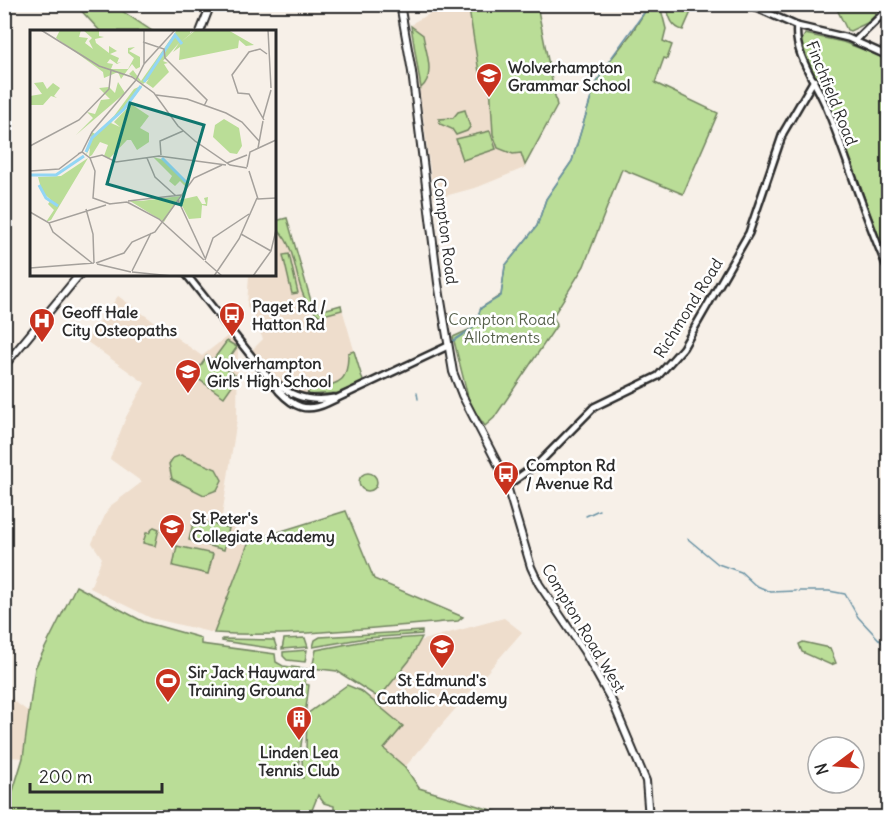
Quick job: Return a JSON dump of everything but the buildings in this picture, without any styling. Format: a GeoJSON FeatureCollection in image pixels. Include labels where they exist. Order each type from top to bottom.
{"type":"FeatureCollection","features":[{"type":"Feature","properties":{"kind":"highway"},"geometry":{"type":"LineString","coordinates":[[201,30],[211,4]]}},
{"type":"Feature","properties":{"kind":"highway","name":"Compton Road"},"geometry":{"type":"LineString","coordinates":[[400,4],[415,92],[448,346],[459,388],[508,485]]}},
{"type":"Feature","properties":{"kind":"highway"},"geometry":{"type":"LineString","coordinates":[[4,366],[78,276]]}},
{"type":"Feature","properties":{"kind":"highway","name":"Compton Road West"},"geometry":{"type":"LineString","coordinates":[[508,485],[535,576],[600,677],[630,742],[648,791],[649,818]]}},
{"type":"Feature","properties":{"kind":"street"},"geometry":{"type":"LineString","coordinates":[[748,4],[798,26],[855,41],[888,56]]}},
{"type":"Feature","properties":{"kind":"street"},"geometry":{"type":"LineString","coordinates":[[855,41],[888,9]]}},
{"type":"Feature","properties":{"kind":"street","name":"Finchfield Road"},"geometry":{"type":"LineString","coordinates":[[798,26],[796,41],[828,110],[888,269]]}},
{"type":"Feature","properties":{"kind":"street","name":"Richmond Road"},"geometry":{"type":"LineString","coordinates":[[508,485],[540,462],[594,407],[658,376],[683,348],[749,233],[783,133],[814,80]]}},
{"type":"Feature","properties":{"kind":"street"},"geometry":{"type":"LineString","coordinates":[[188,276],[286,398],[297,407],[314,408],[448,346]]}},
{"type":"Feature","properties":{"kind":"street"},"geometry":{"type":"LineString","coordinates":[[266,373],[283,389],[296,396],[314,400],[338,397]]}},
{"type":"Feature","properties":{"kind":"shaded area","name":"Wolverhampton Grammar School"},"geometry":{"type":"Polygon","coordinates":[[[447,5],[537,5],[557,106],[524,168],[478,187],[434,199],[411,26],[414,22],[447,5]]]}},
{"type":"Feature","properties":{"kind":"shaded area"},"geometry":{"type":"Polygon","coordinates":[[[287,218],[311,301],[320,311],[341,305],[363,381],[338,393],[318,396],[293,391],[282,385],[251,351],[263,339],[247,306],[249,276],[276,276],[276,221],[287,218]]]}},
{"type":"Feature","properties":{"kind":"shaded area"},"geometry":{"type":"Polygon","coordinates":[[[118,296],[202,356],[229,335],[238,346],[237,419],[222,516],[249,541],[214,633],[151,618],[90,588],[102,558],[92,543],[109,507],[142,482],[110,459],[126,417],[145,383],[86,341],[118,296]]]}},
{"type":"Feature","properties":{"kind":"shaded area","name":"St Edmund's Catholic Academy"},"geometry":{"type":"Polygon","coordinates":[[[504,618],[522,632],[405,767],[400,764],[384,749],[387,744],[382,708],[370,698],[419,641],[504,618]]]}},
{"type":"Feature","properties":{"kind":"shaded area"},"geometry":{"type":"Polygon","coordinates":[[[4,694],[29,712],[23,758],[10,757],[5,749],[4,694]]]}},
{"type":"Feature","properties":{"kind":"green space"},"geometry":{"type":"Polygon","coordinates":[[[76,5],[113,5],[150,30],[99,30],[76,5]]]}},
{"type":"Feature","properties":{"kind":"green space"},"geometry":{"type":"Polygon","coordinates":[[[475,5],[537,5],[557,106],[525,165],[521,153],[513,154],[498,148],[493,134],[490,83],[479,72],[469,9],[475,5]]]}},
{"type":"Feature","properties":{"kind":"green space","name":"Compton Road Allotments"},"geometry":{"type":"Polygon","coordinates":[[[649,5],[660,5],[666,29],[663,41],[672,45],[667,59],[664,58],[655,83],[718,113],[683,194],[622,169],[584,266],[553,316],[557,325],[494,418],[485,426],[470,405],[453,337],[473,328],[481,308],[501,295],[505,266],[537,226],[546,199],[572,161],[593,91],[604,68],[631,34],[649,5]]]}},
{"type":"Feature","properties":{"kind":"green space"},"geometry":{"type":"Polygon","coordinates":[[[666,5],[694,5],[683,30],[673,24],[666,5]]]}},
{"type":"Feature","properties":{"kind":"green space"},"geometry":{"type":"Polygon","coordinates":[[[835,5],[886,5],[867,23],[850,31],[847,30],[835,5]]]}},
{"type":"Feature","properties":{"kind":"green space"},"geometry":{"type":"Polygon","coordinates":[[[411,26],[423,35],[428,56],[428,77],[421,88],[411,26]]]}},
{"type":"Feature","properties":{"kind":"green space"},"geometry":{"type":"Polygon","coordinates":[[[805,34],[843,42],[888,59],[888,261],[845,146],[800,44],[805,34]]]}},
{"type":"Feature","properties":{"kind":"green space"},"geometry":{"type":"Polygon","coordinates":[[[465,110],[470,127],[467,131],[456,135],[452,129],[440,124],[439,119],[453,118],[458,112],[465,110]]]}},
{"type":"Feature","properties":{"kind":"green space"},"geometry":{"type":"Polygon","coordinates":[[[490,131],[496,149],[463,160],[456,139],[490,131]]]}},
{"type":"Feature","properties":{"kind":"green space"},"geometry":{"type":"Polygon","coordinates":[[[287,218],[311,301],[320,311],[341,305],[342,310],[320,316],[311,308],[300,287],[286,240],[279,231],[276,231],[276,221],[287,218]]]}},
{"type":"Feature","properties":{"kind":"green space"},"geometry":{"type":"Polygon","coordinates":[[[289,254],[298,293],[292,294],[283,255],[289,254]]]}},
{"type":"Feature","properties":{"kind":"green space"},"geometry":{"type":"Polygon","coordinates":[[[227,341],[237,347],[223,367],[238,377],[224,397],[194,376],[207,356],[213,360],[227,341]]]}},
{"type":"Feature","properties":{"kind":"green space"},"geometry":{"type":"Polygon","coordinates":[[[354,351],[363,381],[361,384],[338,393],[306,395],[310,389],[340,381],[346,371],[348,353],[354,351]]]}},
{"type":"Feature","properties":{"kind":"green space"},"geometry":{"type":"Polygon","coordinates":[[[181,455],[216,469],[222,480],[217,490],[204,495],[172,479],[169,464],[173,458],[181,455]]]}},
{"type":"Feature","properties":{"kind":"green space"},"geometry":{"type":"Polygon","coordinates":[[[368,473],[374,476],[377,482],[374,488],[368,491],[362,488],[359,482],[362,476],[368,473]]]}},
{"type":"Feature","properties":{"kind":"green space"},"geometry":{"type":"Polygon","coordinates":[[[346,511],[374,579],[463,617],[458,621],[336,631],[275,634],[214,633],[249,541],[346,511]]]}},
{"type":"Feature","properties":{"kind":"green space"},"geometry":{"type":"Polygon","coordinates":[[[194,519],[229,528],[224,550],[189,540],[194,519]]]}},
{"type":"Feature","properties":{"kind":"green space"},"geometry":{"type":"Polygon","coordinates":[[[154,527],[159,529],[155,546],[143,543],[146,533],[154,527]]]}},
{"type":"Feature","properties":{"kind":"green space"},"geometry":{"type":"Polygon","coordinates":[[[177,546],[213,554],[208,574],[173,566],[177,546]]]}},
{"type":"Feature","properties":{"kind":"green space","name":"Sir Jack Hayward Training Ground"},"geometry":{"type":"Polygon","coordinates":[[[76,586],[144,622],[198,637],[201,639],[201,644],[275,654],[276,662],[283,666],[307,669],[305,684],[309,685],[297,776],[303,778],[302,758],[308,757],[306,749],[307,714],[347,685],[361,691],[403,726],[384,749],[405,767],[419,788],[514,817],[335,818],[334,812],[331,818],[15,818],[6,814],[23,758],[35,668],[76,586]],[[318,795],[312,810],[316,814],[327,815],[334,810],[334,806],[324,803],[318,795]]]}},
{"type":"Feature","properties":{"kind":"green space"},"geometry":{"type":"Polygon","coordinates":[[[422,631],[422,634],[366,638],[313,647],[315,640],[320,637],[422,631]]]}},
{"type":"Feature","properties":{"kind":"green space"},"geometry":{"type":"Polygon","coordinates":[[[422,637],[409,661],[379,698],[337,671],[312,668],[316,650],[364,641],[422,637]]]}},
{"type":"Feature","properties":{"kind":"green space"},"geometry":{"type":"Polygon","coordinates":[[[305,638],[308,647],[282,649],[284,639],[305,638]]]}},
{"type":"Feature","properties":{"kind":"green space"},"geometry":{"type":"Polygon","coordinates":[[[222,639],[274,640],[277,649],[222,641],[222,639]]]}},
{"type":"Feature","properties":{"kind":"green space"},"geometry":{"type":"Polygon","coordinates":[[[803,642],[830,648],[836,663],[831,665],[802,652],[799,644],[803,642]]]}},
{"type":"Feature","properties":{"kind":"green space"},"geometry":{"type":"Polygon","coordinates":[[[307,650],[305,662],[287,660],[283,656],[283,652],[307,650]]]}},
{"type":"Feature","properties":{"kind":"waterway"},"geometry":{"type":"LineString","coordinates":[[453,341],[473,328],[481,308],[501,296],[505,266],[537,226],[546,199],[572,161],[593,91],[604,68],[646,10]]}},
{"type":"Feature","properties":{"kind":"waterway"},"geometry":{"type":"LineString","coordinates":[[417,393],[418,399]]}},
{"type":"Feature","properties":{"kind":"waterway"},"geometry":{"type":"LineString","coordinates":[[586,516],[599,510]]}},
{"type":"Feature","properties":{"kind":"waterway"},"geometry":{"type":"LineString","coordinates":[[688,539],[718,564],[741,572],[755,585],[771,592],[796,591]]}},
{"type":"Feature","properties":{"kind":"waterway"},"geometry":{"type":"LineString","coordinates":[[799,591],[829,591],[845,594],[858,617],[888,649]]}},
{"type":"Feature","properties":{"kind":"place","name":"Wolverhampton Grammar School"},"geometry":{"type":"Point","coordinates":[489,99]}},
{"type":"Feature","properties":{"kind":"place","name":"Paget Rd / Hatton Rd"},"geometry":{"type":"Point","coordinates":[232,338]}},
{"type":"Feature","properties":{"kind":"place","name":"Geoff Hale City Osteopaths"},"geometry":{"type":"Point","coordinates":[42,344]}},
{"type":"Feature","properties":{"kind":"place","name":"Wolverhampton Girls' High School"},"geometry":{"type":"Point","coordinates":[188,395]}},
{"type":"Feature","properties":{"kind":"place","name":"Compton Rd / Avenue Rd"},"geometry":{"type":"Point","coordinates":[506,497]}},
{"type":"Feature","properties":{"kind":"place","name":"St Peter's Collegiate Academy"},"geometry":{"type":"Point","coordinates":[172,550]}},
{"type":"Feature","properties":{"kind":"place","name":"St Edmund's Catholic Academy"},"geometry":{"type":"Point","coordinates":[442,670]}},
{"type":"Feature","properties":{"kind":"place","name":"Sir Jack Hayward Training Ground"},"geometry":{"type":"Point","coordinates":[168,704]}},
{"type":"Feature","properties":{"kind":"place","name":"Linden Lea Tennis Club"},"geometry":{"type":"Point","coordinates":[299,742]}}]}
